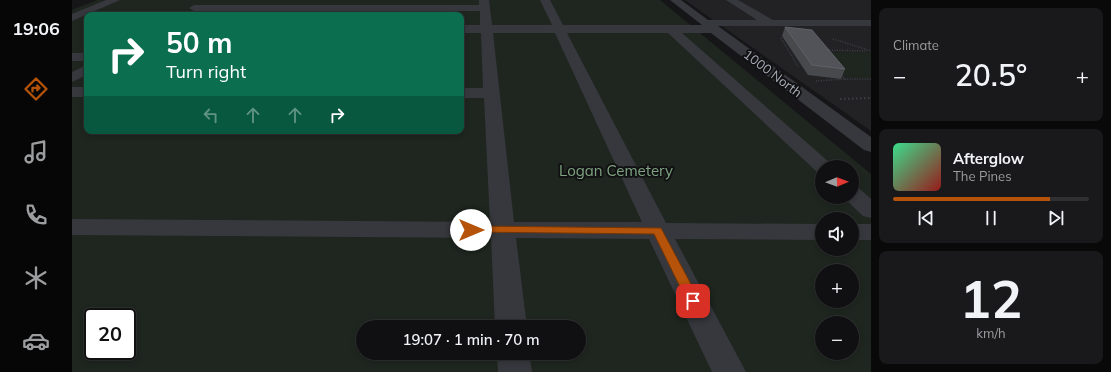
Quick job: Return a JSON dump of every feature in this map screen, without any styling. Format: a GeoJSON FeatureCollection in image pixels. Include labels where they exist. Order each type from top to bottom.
{"type":"FeatureCollection","features":[{"type":"Feature","properties":{"kind":"street"},"geometry":{"type":"LineString","coordinates":[[86,12],[115,0]]}},
{"type":"Feature","properties":{"kind":"street"},"geometry":{"type":"LineString","coordinates":[[187,12],[208,0]]}},
{"type":"Feature","properties":{"kind":"street"},"geometry":{"type":"LineString","coordinates":[[545,0],[729,372]]}},
{"type":"Feature","properties":{"kind":"street","name":"1000 North"},"geometry":{"type":"LineString","coordinates":[[675,0],[871,146]]}},
{"type":"Feature","properties":{"kind":"street"},"geometry":{"type":"LineString","coordinates":[[731,0],[770,23]]}},
{"type":"Feature","properties":{"kind":"street"},"geometry":{"type":"LineString","coordinates":[[194,8],[484,4],[510,320]]}},
{"type":"Feature","properties":{"kind":"street"},"geometry":{"type":"LineString","coordinates":[[72,18],[84,13]]}},
{"type":"Feature","properties":{"kind":"street"},"geometry":{"type":"LineString","coordinates":[[464,29],[671,29],[770,23],[871,23]]}},
{"type":"Feature","properties":{"kind":"street"},"geometry":{"type":"LineString","coordinates":[[671,29],[815,160]]}},
{"type":"Feature","properties":{"kind":"street"},"geometry":{"type":"LineString","coordinates":[[72,57],[84,57]]}},
{"type":"Feature","properties":{"kind":"street"},"geometry":{"type":"LineString","coordinates":[[72,78],[84,71]]}},
{"type":"Feature","properties":{"kind":"street"},"geometry":{"type":"LineString","coordinates":[[72,92],[84,92]]}},
{"type":"Feature","properties":{"kind":"street"},"geometry":{"type":"LineString","coordinates":[[464,93],[491,93]]}},
{"type":"Feature","properties":{"kind":"street"},"geometry":{"type":"LineString","coordinates":[[859,200],[871,211]]}},
{"type":"Feature","properties":{"kind":"street"},"geometry":{"type":"LineString","coordinates":[[72,227],[815,232]]}},
{"type":"Feature","properties":{"kind":"street"},"geometry":{"type":"LineString","coordinates":[[859,232],[871,232]]}},
{"type":"Feature","properties":{"kind":"street"},"geometry":{"type":"LineString","coordinates":[[514,360],[515,372]]}},
{"type":"Feature","properties":{"kind":"path"},"geometry":{"type":"LineString","coordinates":[[779,36],[803,74]]}},
{"type":"Feature","properties":{"kind":"path"},"geometry":{"type":"LineString","coordinates":[[832,39],[871,52]]}},
{"type":"Feature","properties":{"kind":"path"},"geometry":{"type":"LineString","coordinates":[[822,50],[868,50]]}},
{"type":"Feature","properties":{"kind":"path"},"geometry":{"type":"LineString","coordinates":[[836,68],[845,79]]}},
{"type":"Feature","properties":{"kind":"path"},"geometry":{"type":"LineString","coordinates":[[813,81],[871,79]]}},
{"type":"Feature","properties":{"kind":"path"},"geometry":{"type":"LineString","coordinates":[[839,99],[871,98]]}},
{"type":"Feature","properties":{"kind":"shaded area"},"geometry":{"type":"Polygon","coordinates":[[[685,0],[871,0],[871,131],[685,0]]]}},
{"type":"Feature","properties":{"kind":"green space","name":"Logan Cemetery"},"geometry":{"type":"Polygon","coordinates":[[[97,0],[660,0],[854,160],[815,160],[815,204],[859,204],[859,164],[871,174],[871,372],[72,372],[72,10],[97,0]]]}},
{"type":"Feature","properties":{"kind":"green space"},"geometry":{"type":"Polygon","coordinates":[[[826,52],[871,53],[871,78],[848,78],[826,52]]]}},
{"type":"Feature","properties":{"kind":"building"},"geometry":{"type":"Polygon","coordinates":[[[785,27],[812,30],[845,69],[812,65],[785,27]]]}},
{"type":"Feature","properties":{"kind":"route"},"geometry":{"type":"LineString","coordinates":[[471,230],[658,231],[693,301]]}}]}
